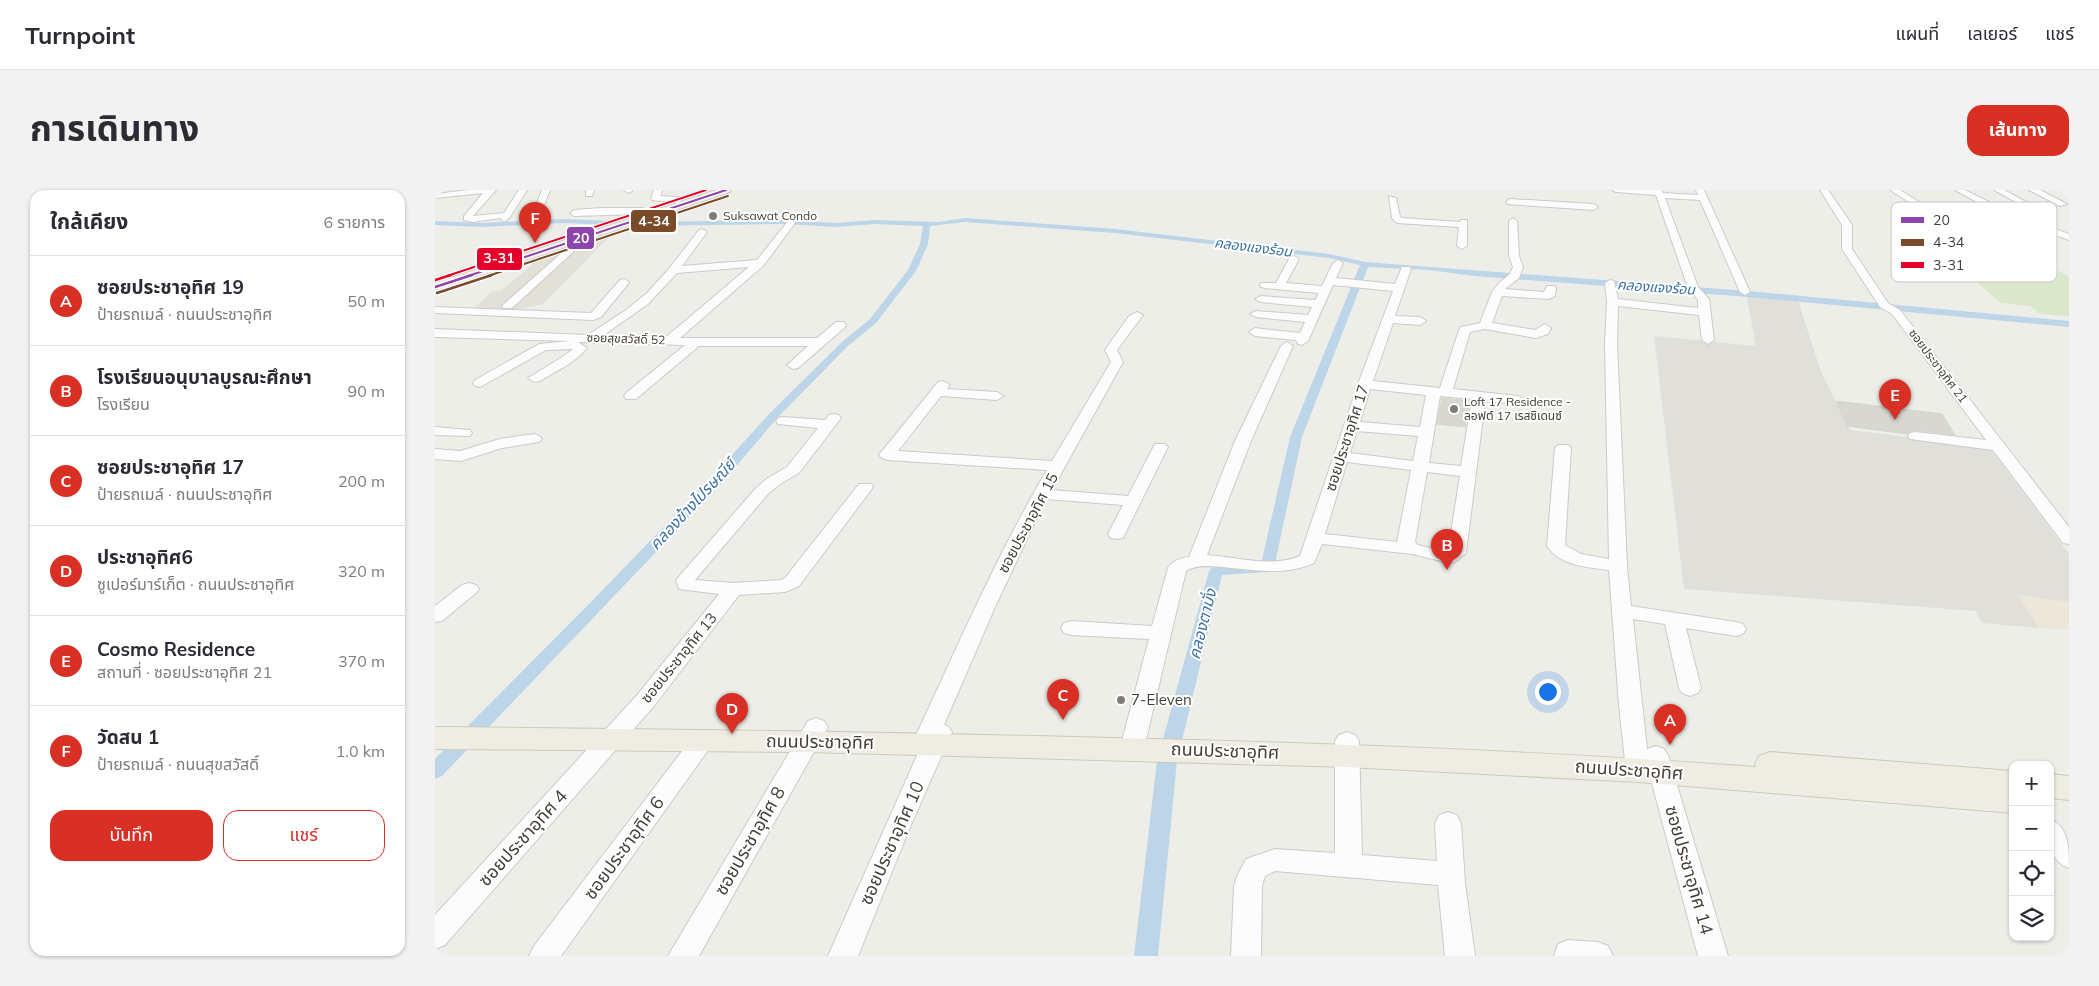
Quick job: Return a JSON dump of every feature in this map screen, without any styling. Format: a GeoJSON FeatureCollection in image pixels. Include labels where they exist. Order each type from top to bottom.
{"type":"FeatureCollection","features":[{"type":"Feature","properties":{"kind":"main road"},"geometry":{"type":"LineString","coordinates":[[435,287],[558,249],[615,215],[643,212],[709,190]]}},
{"type":"Feature","properties":{"kind":"main road"},"geometry":{"type":"LineString","coordinates":[[615,215],[632,221],[727,190]]}},
{"type":"Feature","properties":{"kind":"main road"},"geometry":{"type":"LineString","coordinates":[[435,279],[600,226],[615,215]]}},
{"type":"Feature","properties":{"kind":"main road","name":"ถนนประชาอุทิศ"},"geometry":{"type":"LineString","coordinates":[[460,733],[812,734],[1146,741],[1347,748],[2009,783]]}},
{"type":"Feature","properties":{"kind":"main road","name":"ถนนประชาอุทิศ"},"geometry":{"type":"LineString","coordinates":[[617,733],[703,740],[812,734]]}},
{"type":"Feature","properties":{"kind":"main road","name":"ถนนประชาอุทิศ"},"geometry":{"type":"LineString","coordinates":[[1647,763],[2009,800]]}},
{"type":"Feature","properties":{"kind":"main road"},"geometry":{"type":"LineString","coordinates":[[2054,786],[2069,788]]}},
{"type":"Feature","properties":{"kind":"main road"},"geometry":{"type":"LineString","coordinates":[[2054,802],[2069,804]]}},
{"type":"Feature","properties":{"kind":"street"},"geometry":{"type":"LineString","coordinates":[[470,218],[491,190]]}},
{"type":"Feature","properties":{"kind":"street"},"geometry":{"type":"LineString","coordinates":[[435,196],[491,190]]}},
{"type":"Feature","properties":{"kind":"street"},"geometry":{"type":"LineString","coordinates":[[470,218],[506,217],[523,190]]}},
{"type":"Feature","properties":{"kind":"street"},"geometry":{"type":"LineString","coordinates":[[534,220],[546,190]]}},
{"type":"Feature","properties":{"kind":"street"},"geometry":{"type":"LineString","coordinates":[[658,190],[655,198],[678,200]]}},
{"type":"Feature","properties":{"kind":"street"},"geometry":{"type":"LineString","coordinates":[[1616,190],[1699,194],[1745,292]]}},
{"type":"Feature","properties":{"kind":"street","name":"ซอยประชาอุทิศ 21"},"geometry":{"type":"LineString","coordinates":[[1824,190],[1847,225],[1847,249],[1890,308],[1999,446],[2069,539]]}},
{"type":"Feature","properties":{"kind":"street"},"geometry":{"type":"LineString","coordinates":[[1894,190],[1915,202]]}},
{"type":"Feature","properties":{"kind":"street"},"geometry":{"type":"LineString","coordinates":[[1959,190],[1982,202]]}},
{"type":"Feature","properties":{"kind":"street"},"geometry":{"type":"LineString","coordinates":[[1997,190],[2021,202]]}},
{"type":"Feature","properties":{"kind":"street"},"geometry":{"type":"LineString","coordinates":[[2033,190],[2063,204]]}},
{"type":"Feature","properties":{"kind":"street"},"geometry":{"type":"LineString","coordinates":[[1528,213],[1529,193]]}},
{"type":"Feature","properties":{"kind":"street"},"geometry":{"type":"LineString","coordinates":[[1659,193],[1693,288],[1703,298],[1708,340]]}},
{"type":"Feature","properties":{"kind":"street"},"geometry":{"type":"LineString","coordinates":[[439,206],[448,195]]}},
{"type":"Feature","properties":{"kind":"street"},"geometry":{"type":"LineString","coordinates":[[1510,202],[1595,211],[1593,197]]}},
{"type":"Feature","properties":{"kind":"street"},"geometry":{"type":"LineString","coordinates":[[1392,198],[1396,218],[1400,221],[1464,224],[1461,246]]}},
{"type":"Feature","properties":{"kind":"street"},"geometry":{"type":"LineString","coordinates":[[574,213],[615,215]]}},
{"type":"Feature","properties":{"kind":"street"},"geometry":{"type":"LineString","coordinates":[[1485,325],[1497,305],[1497,292],[1512,278],[1518,267],[1514,256],[1513,220]]}},
{"type":"Feature","properties":{"kind":"street"},"geometry":{"type":"LineString","coordinates":[[670,340],[760,263],[791,224]]}},
{"type":"Feature","properties":{"kind":"street"},"geometry":{"type":"LineString","coordinates":[[591,338],[637,307],[675,270],[702,232]]}},
{"type":"Feature","properties":{"kind":"street"},"geometry":{"type":"LineString","coordinates":[[2057,232],[2069,237]]}},
{"type":"Feature","properties":{"kind":"street"},"geometry":{"type":"LineString","coordinates":[[508,306],[558,249]]}},
{"type":"Feature","properties":{"kind":"street"},"geometry":{"type":"LineString","coordinates":[[1279,286],[1294,259]]}},
{"type":"Feature","properties":{"kind":"street"},"geometry":{"type":"LineString","coordinates":[[675,270],[760,263]]}},
{"type":"Feature","properties":{"kind":"street"},"geometry":{"type":"LineString","coordinates":[[1255,332],[1303,339],[1339,263]]}},
{"type":"Feature","properties":{"kind":"street","name":"ซอยประชาอุทิศ 17"},"geometry":{"type":"LineString","coordinates":[[1196,561],[1272,565],[1303,563],[1308,559],[1405,269]]}},
{"type":"Feature","properties":{"kind":"street"},"geometry":{"type":"LineString","coordinates":[[435,310],[593,317],[597,315],[625,282]]}},
{"type":"Feature","properties":{"kind":"street","name":"ซอยประชาอุทิศ 14"},"geometry":{"type":"LineString","coordinates":[[1610,283],[1613,302],[1611,344],[1618,566],[1622,610],[1647,763],[1713,956]]}},
{"type":"Feature","properties":{"kind":"street"},"geometry":{"type":"LineString","coordinates":[[1265,285],[1356,284],[1399,288]]}},
{"type":"Feature","properties":{"kind":"street"},"geometry":{"type":"LineString","coordinates":[[1497,292],[1545,297],[1550,296],[1551,288]]}},
{"type":"Feature","properties":{"kind":"street"},"geometry":{"type":"LineString","coordinates":[[1261,299],[1319,304]]}},
{"type":"Feature","properties":{"kind":"street"},"geometry":{"type":"LineString","coordinates":[[1613,302],[1706,312]]}},
{"type":"Feature","properties":{"kind":"street"},"geometry":{"type":"LineString","coordinates":[[1256,314],[1312,320]]}},
{"type":"Feature","properties":{"kind":"street","name":"ซอยประชาอุทิศ 15"},"geometry":{"type":"LineString","coordinates":[[933,737],[985,607],[1041,494],[1117,362],[1111,350],[1137,315]]}},
{"type":"Feature","properties":{"kind":"street"},"geometry":{"type":"LineString","coordinates":[[1388,318],[1420,321]]}},
{"type":"Feature","properties":{"kind":"street"},"geometry":{"type":"LineString","coordinates":[[793,365],[840,325]]}},
{"type":"Feature","properties":{"kind":"street"},"geometry":{"type":"LineString","coordinates":[[1412,549],[1406,542],[1426,432],[1465,330],[1485,325],[1536,334],[1542,332],[1545,328]]}},
{"type":"Feature","properties":{"kind":"street","name":"ซอยสุขสวัสดิ์ 52"},"geometry":{"type":"LineString","coordinates":[[435,333],[696,342],[818,342]]}},
{"type":"Feature","properties":{"kind":"street"},"geometry":{"type":"LineString","coordinates":[[557,345],[569,338]]}},
{"type":"Feature","properties":{"kind":"street"},"geometry":{"type":"LineString","coordinates":[[631,396],[696,342]]}},
{"type":"Feature","properties":{"kind":"street"},"geometry":{"type":"LineString","coordinates":[[480,383],[543,347],[577,345],[581,348],[565,362],[535,378]]}},
{"type":"Feature","properties":{"kind":"street"},"geometry":{"type":"LineString","coordinates":[[1146,741],[1160,633],[1177,568],[1183,564],[1196,561],[1243,441],[1287,346]]}},
{"type":"Feature","properties":{"kind":"street"},"geometry":{"type":"LineString","coordinates":[[1365,384],[1518,400]]}},
{"type":"Feature","properties":{"kind":"street"},"geometry":{"type":"LineString","coordinates":[[997,396],[941,388],[887,456],[1058,466]]}},
{"type":"Feature","properties":{"kind":"street"},"geometry":{"type":"LineString","coordinates":[[1315,538],[1412,549],[1449,558],[1457,554],[1479,396]]}},
{"type":"Feature","properties":{"kind":"street"},"geometry":{"type":"LineString","coordinates":[[783,421],[831,422],[793,470],[774,481],[763,491],[685,580],[686,584],[690,586],[733,589],[785,586],[792,582],[865,487]]}},
{"type":"Feature","properties":{"kind":"street"},"geometry":{"type":"LineString","coordinates":[[1351,426],[1426,432]]}},
{"type":"Feature","properties":{"kind":"street"},"geometry":{"type":"LineString","coordinates":[[435,431],[465,433]]}},
{"type":"Feature","properties":{"kind":"street"},"geometry":{"type":"LineString","coordinates":[[1915,436],[1999,446]]}},
{"type":"Feature","properties":{"kind":"street"},"geometry":{"type":"LineString","coordinates":[[435,454],[461,456],[500,444],[534,439]]}},
{"type":"Feature","properties":{"kind":"street"},"geometry":{"type":"LineString","coordinates":[[1117,534],[1160,448]]}},
{"type":"Feature","properties":{"kind":"street"},"geometry":{"type":"LineString","coordinates":[[1563,448],[1556,546],[1558,552],[1568,557],[1618,566]]}},
{"type":"Feature","properties":{"kind":"street"},"geometry":{"type":"LineString","coordinates":[[1341,457],[1468,472]]}},
{"type":"Feature","properties":{"kind":"street"},"geometry":{"type":"LineString","coordinates":[[1041,494],[1132,501]]}},
{"type":"Feature","properties":{"kind":"street"},"geometry":{"type":"LineString","coordinates":[[435,616],[469,589]]}},
{"type":"Feature","properties":{"kind":"street","name":"ซอยประชาอุทิศ 13"},"geometry":{"type":"LineString","coordinates":[[617,733],[733,589]]}},
{"type":"Feature","properties":{"kind":"street"},"geometry":{"type":"LineString","coordinates":[[1622,610],[1736,629]]}},
{"type":"Feature","properties":{"kind":"street"},"geometry":{"type":"LineString","coordinates":[[1674,620],[1690,688]]}},
{"type":"Feature","properties":{"kind":"street"},"geometry":{"type":"LineString","coordinates":[[1071,628],[1160,633]]}},
{"type":"Feature","properties":{"kind":"street","name":"ซอยประชาอุทิศ 4"},"geometry":{"type":"LineString","coordinates":[[435,936],[617,733]]}},
{"type":"Feature","properties":{"kind":"street","name":"ซอยประชาอุทิศ 8"},"geometry":{"type":"LineString","coordinates":[[683,956],[812,734]]}},
{"type":"Feature","properties":{"kind":"street","name":"ซอยประชาอุทิศ 10"},"geometry":{"type":"LineString","coordinates":[[843,956],[933,737]]}},
{"type":"Feature","properties":{"kind":"street","name":"ซอยประชาอุทิศ 6"},"geometry":{"type":"LineString","coordinates":[[544,956],[703,740]]}},
{"type":"Feature","properties":{"kind":"street"},"geometry":{"type":"LineString","coordinates":[[1347,748],[1349,866]]}},
{"type":"Feature","properties":{"kind":"street"},"geometry":{"type":"LineString","coordinates":[[1448,823],[1451,876],[1460,956]]}},
{"type":"Feature","properties":{"kind":"street"},"geometry":{"type":"LineString","coordinates":[[2054,835],[2069,856]]}},
{"type":"Feature","properties":{"kind":"street"},"geometry":{"type":"LineString","coordinates":[[1246,956],[1248,886],[1254,867],[1275,860],[1432,872],[1451,876]]}},
{"type":"Feature","properties":{"kind":"street"},"geometry":{"type":"LineString","coordinates":[[1568,954],[1598,956]]}},
{"type":"Feature","properties":{"kind":"shaded area"},"geometry":{"type":"Polygon","coordinates":[[[608,234],[611,235],[543,304],[500,313],[470,312],[492,291],[501,291],[541,257],[608,234]]]}},
{"type":"Feature","properties":{"kind":"shaded area"},"geometry":{"type":"Polygon","coordinates":[[[1746,293],[1797,297],[1821,372],[1850,430],[1989,447],[2069,554],[2069,602],[2018,595],[2039,628],[1982,623],[1976,611],[1684,589],[1654,336],[1756,346],[1746,293]]]}},
{"type":"Feature","properties":{"kind":"shaded area"},"geometry":{"type":"Polygon","coordinates":[[[2017,594],[2069,602],[2069,630],[2039,628],[2017,594]]]}},
{"type":"Feature","properties":{"kind":"green space"},"geometry":{"type":"Polygon","coordinates":[[[2057,270],[2069,277],[2069,316],[2040,314],[2030,306],[2001,303],[1976,282],[2057,282],[2057,270]]]}},
{"type":"Feature","properties":{"kind":"building"},"geometry":{"type":"Polygon","coordinates":[[[1442,398],[1470,401],[1465,427],[1437,424],[1442,398]]]}},
{"type":"Feature","properties":{"kind":"building"},"geometry":{"type":"Polygon","coordinates":[[[1836,401],[1942,414],[1955,435],[1915,430],[1907,434],[1847,426],[1836,401]]]}},
{"type":"Feature","properties":{"kind":"waterway","name":"คลองแจงร้อน"},"geometry":{"type":"LineString","coordinates":[[435,223],[481,225],[563,221],[639,224],[787,222],[835,225],[875,222],[939,224],[965,220],[1115,231],[1329,256],[1365,264]]}},
{"type":"Feature","properties":{"kind":"waterway","name":"คลองข้างไปรษณีย์"},"geometry":{"type":"LineString","coordinates":[[435,771],[597,606],[717,480],[774,415],[846,343],[873,321],[912,271],[924,244],[927,224]]}},
{"type":"Feature","properties":{"kind":"waterway","name":"คลองตามั่ง"},"geometry":{"type":"LineString","coordinates":[[1146,956],[1167,761],[1216,571],[1267,568],[1296,437],[1365,264]]}},
{"type":"Feature","properties":{"kind":"waterway","name":"คลองแจงร้อน"},"geometry":{"type":"LineString","coordinates":[[1365,264],[1748,294],[2069,324]]}},
{"type":"Feature","properties":{"kind":"transit line","name":"3-31"},"geometry":{"type":"LineString","coordinates":[[435,280],[706,190]]}},
{"type":"Feature","properties":{"kind":"transit line","name":"20"},"geometry":{"type":"LineString","coordinates":[[435,287],[726,190]]}},
{"type":"Feature","properties":{"kind":"transit line","name":"4-34"},"geometry":{"type":"LineString","coordinates":[[437,293],[728,196]]}},
{"type":"Feature","properties":{"kind":"place","name":"Suksawat Condo"},"geometry":{"type":"Point","coordinates":[713,216]}},
{"type":"Feature","properties":{"kind":"place","name":"วัดสน 1"},"geometry":{"type":"Point","coordinates":[535,243]}},
{"type":"Feature","properties":{"kind":"place","name":"Loft 17 Residence - ลอฟต์ 17 เรสซิเดนซ์"},"geometry":{"type":"Point","coordinates":[1454,409]}},
{"type":"Feature","properties":{"kind":"place","name":"Cosmo Residence"},"geometry":{"type":"Point","coordinates":[1895,420]}},
{"type":"Feature","properties":{"kind":"place","name":"โรงเรียนอนุบาลบูรณะศึกษา"},"geometry":{"type":"Point","coordinates":[1447,570]}},
{"type":"Feature","properties":{"kind":"place","name":"7-Eleven"},"geometry":{"type":"Point","coordinates":[1121,700]}},
{"type":"Feature","properties":{"kind":"place","name":"ซอยประชาอุทิศ 17"},"geometry":{"type":"Point","coordinates":[1063,720]}},
{"type":"Feature","properties":{"kind":"place","name":"ประชาอุทิศ6"},"geometry":{"type":"Point","coordinates":[732,734]}},
{"type":"Feature","properties":{"kind":"place","name":"ซอยประชาอุทิศ 19"},"geometry":{"type":"Point","coordinates":[1670,745]}}]}
